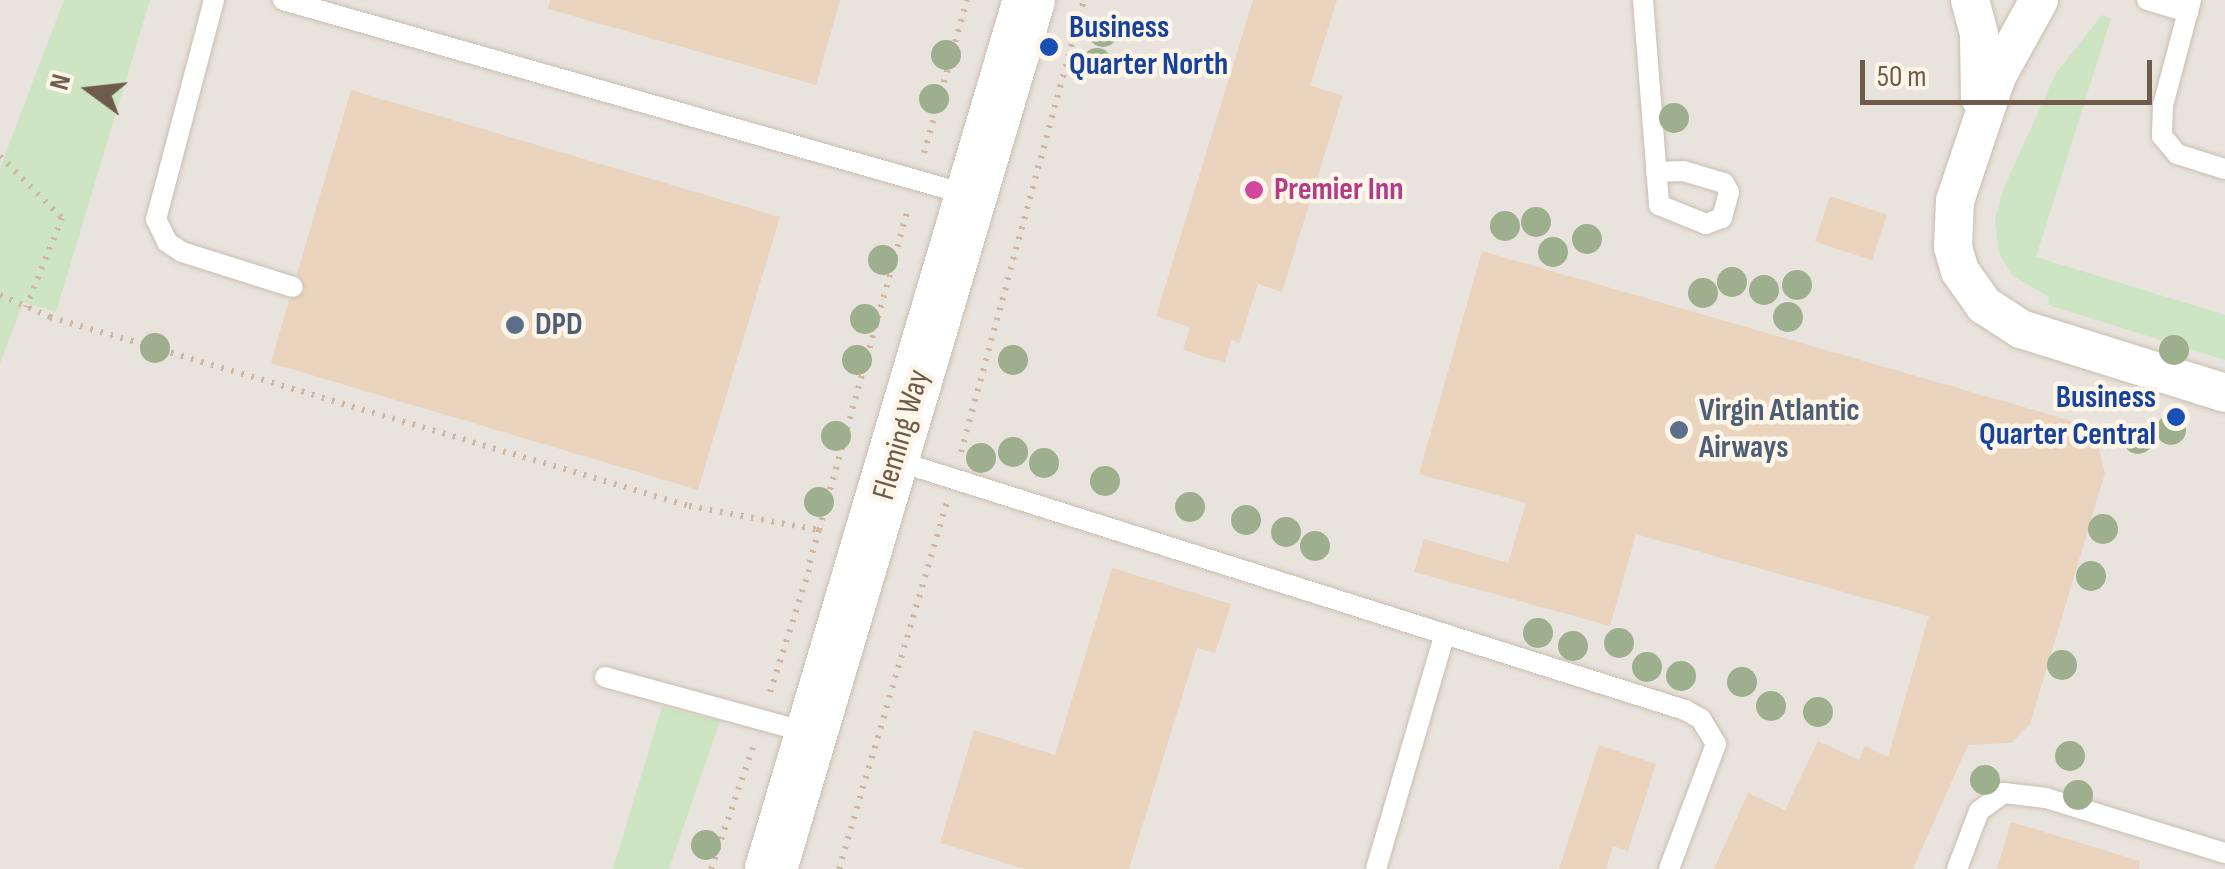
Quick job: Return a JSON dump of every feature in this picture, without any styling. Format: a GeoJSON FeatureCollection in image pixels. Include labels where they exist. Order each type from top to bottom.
{"type":"FeatureCollection","features":[{"type":"Feature","properties":{"kind":"street","name":"Fleming Way"},"geometry":{"type":"LineString","coordinates":[[771,869],[1029,0]]}},
{"type":"Feature","properties":{"kind":"street"},"geometry":{"type":"LineString","coordinates":[[1972,0],[2005,11],[2038,0]]}},
{"type":"Feature","properties":{"kind":"street"},"geometry":{"type":"LineString","coordinates":[[1972,0],[1979,34],[1977,126]]}},
{"type":"Feature","properties":{"kind":"street"},"geometry":{"type":"LineString","coordinates":[[2038,0],[2014,40],[1977,126],[1952,230],[1960,271],[1984,305],[2039,336],[2225,393]]}},
{"type":"Feature","properties":{"kind":"lane"},"geometry":{"type":"LineString","coordinates":[[214,0],[156,220],[167,242],[182,252],[293,287]]}},
{"type":"Feature","properties":{"kind":"lane"},"geometry":{"type":"LineString","coordinates":[[283,0],[971,196]]}},
{"type":"Feature","properties":{"kind":"lane"},"geometry":{"type":"LineString","coordinates":[[1643,0],[1656,172]]}},
{"type":"Feature","properties":{"kind":"lane"},"geometry":{"type":"LineString","coordinates":[[2147,0],[2190,6],[2163,105],[2162,136],[2177,154],[2225,169]]}},
{"type":"Feature","properties":{"kind":"lane"},"geometry":{"type":"LineString","coordinates":[[894,460],[1701,719],[1716,744],[1712,763],[1669,869]]}},
{"type":"Feature","properties":{"kind":"lane"},"geometry":{"type":"LineString","coordinates":[[1376,869],[1444,636]]}},
{"type":"Feature","properties":{"kind":"lane"},"geometry":{"type":"LineString","coordinates":[[605,677],[812,733]]}},
{"type":"Feature","properties":{"kind":"lane"},"geometry":{"type":"LineString","coordinates":[[1957,869],[1979,811],[2004,793],[2046,798],[2225,853]]}},
{"type":"Feature","properties":{"kind":"path"},"geometry":{"type":"LineString","coordinates":[[809,566],[967,0]]}},
{"type":"Feature","properties":{"kind":"path"},"geometry":{"type":"LineString","coordinates":[[839,869],[954,478],[1084,0]]}},
{"type":"Feature","properties":{"kind":"path"},"geometry":{"type":"LineString","coordinates":[[0,156],[62,218],[26,307]]}},
{"type":"Feature","properties":{"kind":"path"},"geometry":{"type":"LineString","coordinates":[[0,296],[689,506],[819,530]]}},
{"type":"Feature","properties":{"kind":"shaded area"},"geometry":{"type":"Polygon","coordinates":[[[0,0],[2225,0],[2225,869],[0,869],[0,364],[6,347],[0,344],[0,0]]]}},
{"type":"Feature","properties":{"kind":"green space"},"geometry":{"type":"Polygon","coordinates":[[[64,0],[150,0],[56,312],[23,302],[0,364],[0,168],[64,0]]]}},
{"type":"Feature","properties":{"kind":"green space"},"geometry":{"type":"Polygon","coordinates":[[[2102,15],[2111,18],[2036,257],[2225,315],[2225,360],[2048,305],[2049,297],[2012,275],[1999,253],[1995,219],[2003,190],[2056,73],[2102,15]]]}},
{"type":"Feature","properties":{"kind":"green space"},"geometry":{"type":"Polygon","coordinates":[[[662,707],[720,721],[669,869],[613,869],[662,707]]]}},
{"type":"Feature","properties":{"kind":"building"},"geometry":{"type":"Polygon","coordinates":[[[550,0],[840,0],[816,85],[548,9],[550,0]]]}},
{"type":"Feature","properties":{"kind":"building","name":"Premier Inn"},"geometry":{"type":"Polygon","coordinates":[[[1253,0],[1337,0],[1310,86],[1343,95],[1282,292],[1258,284],[1239,343],[1231,340],[1225,363],[1183,350],[1190,327],[1156,316],[1253,0]]]}},
{"type":"Feature","properties":{"kind":"building","name":"DPD"},"geometry":{"type":"Polygon","coordinates":[[[351,90],[780,217],[698,490],[271,363],[289,300],[306,290],[297,274],[351,90]]]}},
{"type":"Feature","properties":{"kind":"building"},"geometry":{"type":"Polygon","coordinates":[[[1830,196],[1887,215],[1872,260],[1815,242],[1830,196]]]}},
{"type":"Feature","properties":{"kind":"building"},"geometry":{"type":"Polygon","coordinates":[[[1482,251],[2069,420],[2096,438],[2105,473],[2030,724],[2011,743],[1968,745],[1913,869],[1714,869],[1748,793],[1785,810],[1818,741],[1859,760],[1865,746],[1888,757],[1929,616],[1636,534],[1610,626],[1414,572],[1424,539],[1508,563],[1526,503],[1419,474],[1482,251]]]}},
{"type":"Feature","properties":{"kind":"building"},"geometry":{"type":"Polygon","coordinates":[[[1112,568],[1231,604],[1215,653],[1197,648],[1129,869],[1025,869],[940,843],[974,730],[1055,755],[1112,568]]]}},
{"type":"Feature","properties":{"kind":"building"},"geometry":{"type":"Polygon","coordinates":[[[1599,745],[1656,764],[1628,851],[1613,846],[1606,869],[1559,869],[1599,745]]]}},
{"type":"Feature","properties":{"kind":"building"},"geometry":{"type":"Polygon","coordinates":[[[2011,822],[2140,861],[2139,869],[1997,869],[2011,822]]]}},
{"type":"Feature","properties":{"kind":"place","name":"Business Quarter North"},"geometry":{"type":"Point","coordinates":[1049,47]}},
{"type":"Feature","properties":{"kind":"place","name":"Premier Inn"},"geometry":{"type":"Point","coordinates":[1254,190]}},
{"type":"Feature","properties":{"kind":"place","name":"DPD"},"geometry":{"type":"Point","coordinates":[515,325]}},
{"type":"Feature","properties":{"kind":"place","name":"Business Quarter Central"},"geometry":{"type":"Point","coordinates":[2176,417]}},
{"type":"Feature","properties":{"kind":"place","name":"Virgin Atlantic Airways"},"geometry":{"type":"Point","coordinates":[1679,430]}}]}
